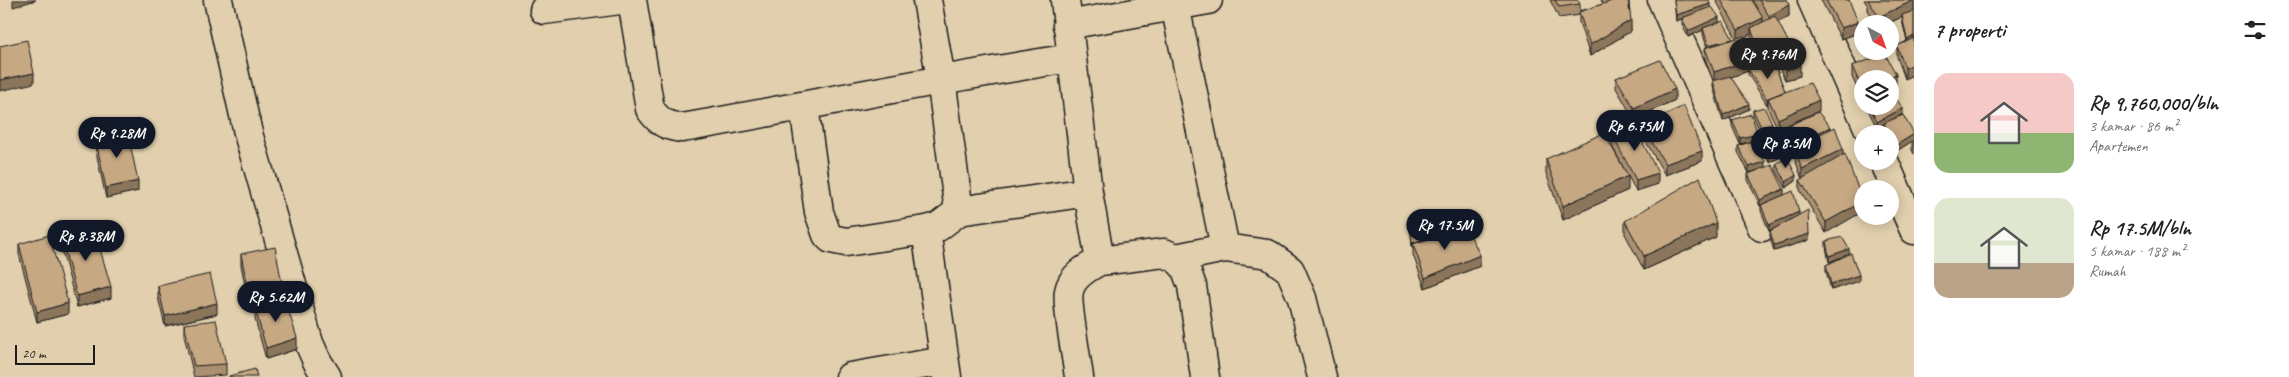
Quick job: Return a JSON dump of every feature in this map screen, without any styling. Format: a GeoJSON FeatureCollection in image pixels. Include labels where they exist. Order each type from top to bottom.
{"type":"FeatureCollection","features":[{"type":"Feature","properties":{"kind":"street"},"geometry":{"type":"LineString","coordinates":[[218,0],[248,133],[309,343],[316,361],[328,377]]}},
{"type":"Feature","properties":{"kind":"street"},"geometry":{"type":"LineString","coordinates":[[544,10],[620,0]]}},
{"type":"Feature","properties":{"kind":"street"},"geometry":{"type":"LineString","coordinates":[[632,0],[650,109],[657,119],[666,126],[682,128],[804,107],[941,78],[1071,58]]}},
{"type":"Feature","properties":{"kind":"street"},"geometry":{"type":"LineString","coordinates":[[927,0],[941,78],[959,211]]}},
{"type":"Feature","properties":{"kind":"street"},"geometry":{"type":"LineString","coordinates":[[1100,261],[1088,192],[1066,13],[1175,5],[1208,0]]}},
{"type":"Feature","properties":{"kind":"street"},"geometry":{"type":"LineString","coordinates":[[1662,0],[1762,227]]}},
{"type":"Feature","properties":{"kind":"street"},"geometry":{"type":"LineString","coordinates":[[1812,0],[1867,125]]}},
{"type":"Feature","properties":{"kind":"street"},"geometry":{"type":"LineString","coordinates":[[1175,5],[1225,248]]}},
{"type":"Feature","properties":{"kind":"street"},"geometry":{"type":"LineString","coordinates":[[804,107],[819,212],[827,235],[831,239],[846,242],[938,228],[959,211],[1088,192]]}},
{"type":"Feature","properties":{"kind":"street"},"geometry":{"type":"LineString","coordinates":[[1888,170],[1914,230]]}},
{"type":"Feature","properties":{"kind":"street"},"geometry":{"type":"LineString","coordinates":[[850,377],[946,369],[926,230]]}},
{"type":"Feature","properties":{"kind":"street"},"geometry":{"type":"LineString","coordinates":[[1176,258],[1225,248],[1268,254],[1290,270],[1302,298],[1322,377]]}},
{"type":"Feature","properties":{"kind":"street"},"geometry":{"type":"LineString","coordinates":[[1079,377],[1069,291],[1077,277],[1086,268],[1100,261],[1164,253],[1176,258],[1185,267],[1192,286],[1205,377]]}},
{"type":"Feature","properties":{"kind":"building"},"geometry":{"type":"Polygon","coordinates":[[[1555,0],[1578,0],[1580,4],[1559,7],[1555,0]]]}},
{"type":"Feature","properties":{"kind":"building"},"geometry":{"type":"Polygon","coordinates":[[[1615,0],[1628,0],[1631,20],[1590,45],[1579,12],[1615,0]]]}},
{"type":"Feature","properties":{"kind":"building"},"geometry":{"type":"Polygon","coordinates":[[[1674,0],[1709,0],[1710,4],[1676,15],[1674,0]]]}},
{"type":"Feature","properties":{"kind":"building"},"geometry":{"type":"Polygon","coordinates":[[[1721,0],[1752,0],[1763,18],[1738,30],[1721,0]]]}},
{"type":"Feature","properties":{"kind":"building"},"geometry":{"type":"Polygon","coordinates":[[[1759,0],[1787,0],[1789,5],[1769,16],[1759,0]]]}},
{"type":"Feature","properties":{"kind":"building"},"geometry":{"type":"Polygon","coordinates":[[[1826,0],[1849,0],[1855,15],[1854,23],[1841,28],[1826,0]]]}},
{"type":"Feature","properties":{"kind":"building"},"geometry":{"type":"Polygon","coordinates":[[[1868,0],[1914,0],[1883,15],[1878,15],[1868,0]]]}},
{"type":"Feature","properties":{"kind":"building"},"geometry":{"type":"Polygon","coordinates":[[[1712,7],[1719,17],[1688,31],[1682,18],[1712,7]]]}},
{"type":"Feature","properties":{"kind":"building"},"geometry":{"type":"Polygon","coordinates":[[[1914,11],[1914,36],[1907,39],[1902,15],[1914,11]]]}},
{"type":"Feature","properties":{"kind":"building"},"geometry":{"type":"Polygon","coordinates":[[[1775,16],[1800,65],[1785,70],[1778,55],[1759,52],[1751,28],[1775,16]]]}},
{"type":"Feature","properties":{"kind":"building"},"geometry":{"type":"Polygon","coordinates":[[[1723,21],[1733,39],[1708,45],[1703,28],[1723,21]]]}},
{"type":"Feature","properties":{"kind":"building"},"geometry":{"type":"Polygon","coordinates":[[[1744,36],[1756,58],[1714,72],[1705,48],[1744,36]]]}},
{"type":"Feature","properties":{"kind":"building"},"geometry":{"type":"Polygon","coordinates":[[[1914,38],[1914,64],[1905,68],[1899,52],[1899,45],[1914,38]]]}},
{"type":"Feature","properties":{"kind":"building"},"geometry":{"type":"Polygon","coordinates":[[[27,40],[34,73],[0,80],[0,46],[27,40]]]}},
{"type":"Feature","properties":{"kind":"building"},"geometry":{"type":"Polygon","coordinates":[[[1660,60],[1675,89],[1634,108],[1616,78],[1660,60]]]}},
{"type":"Feature","properties":{"kind":"building"},"geometry":{"type":"Polygon","coordinates":[[[1868,60],[1888,60],[1894,70],[1854,71],[1852,66],[1868,60]]]}},
{"type":"Feature","properties":{"kind":"building"},"geometry":{"type":"Polygon","coordinates":[[[1774,63],[1785,91],[1767,99],[1748,69],[1774,63]]]}},
{"type":"Feature","properties":{"kind":"building"},"geometry":{"type":"Polygon","coordinates":[[[1730,76],[1749,104],[1723,115],[1713,81],[1730,76]]]}},
{"type":"Feature","properties":{"kind":"building"},"geometry":{"type":"Polygon","coordinates":[[[1810,83],[1819,100],[1778,119],[1768,98],[1810,83]]]}},
{"type":"Feature","properties":{"kind":"building"},"geometry":{"type":"Polygon","coordinates":[[[1684,106],[1702,151],[1665,164],[1642,125],[1684,106]]]}},
{"type":"Feature","properties":{"kind":"building"},"geometry":{"type":"Polygon","coordinates":[[[1764,107],[1772,123],[1761,127],[1753,110],[1764,107]]]}},
{"type":"Feature","properties":{"kind":"building"},"geometry":{"type":"Polygon","coordinates":[[[1818,112],[1830,127],[1789,147],[1783,128],[1818,112]]]}},
{"type":"Feature","properties":{"kind":"building"},"geometry":{"type":"Polygon","coordinates":[[[1751,114],[1758,134],[1740,138],[1732,120],[1751,114]]]}},
{"type":"Feature","properties":{"kind":"building"},"geometry":{"type":"Polygon","coordinates":[[[1874,115],[1890,115],[1877,122],[1874,115]]]}},
{"type":"Feature","properties":{"kind":"building"},"geometry":{"type":"Polygon","coordinates":[[[1903,115],[1914,134],[1899,143],[1899,125],[1885,125],[1884,123],[1903,115]]]}},
{"type":"Feature","properties":{"kind":"building"},"geometry":{"type":"Polygon","coordinates":[[[1633,123],[1658,173],[1636,180],[1612,135],[1633,123]]]}},
{"type":"Feature","properties":{"kind":"building"},"geometry":{"type":"Polygon","coordinates":[[[1835,127],[1843,149],[1802,169],[1794,146],[1835,127]]]}},
{"type":"Feature","properties":{"kind":"building"},"geometry":{"type":"Polygon","coordinates":[[[127,129],[138,181],[106,188],[95,137],[127,129]]]}},
{"type":"Feature","properties":{"kind":"building"},"geometry":{"type":"Polygon","coordinates":[[[1777,130],[1786,149],[1769,156],[1760,137],[1777,130]]]}},
{"type":"Feature","properties":{"kind":"building"},"geometry":{"type":"Polygon","coordinates":[[[1604,133],[1628,176],[1563,206],[1546,159],[1604,133]]]}},
{"type":"Feature","properties":{"kind":"building"},"geometry":{"type":"Polygon","coordinates":[[[1755,140],[1765,162],[1749,167],[1738,146],[1755,140]]]}},
{"type":"Feature","properties":{"kind":"building"},"geometry":{"type":"Polygon","coordinates":[[[1845,154],[1855,180],[1854,206],[1826,222],[1800,180],[1845,154]]]}},
{"type":"Feature","properties":{"kind":"building"},"geometry":{"type":"Polygon","coordinates":[[[1787,157],[1796,175],[1786,182],[1776,164],[1787,157]]]}},
{"type":"Feature","properties":{"kind":"building"},"geometry":{"type":"Polygon","coordinates":[[[1772,165],[1784,189],[1760,200],[1748,174],[1772,165]]]}},
{"type":"Feature","properties":{"kind":"building"},"geometry":{"type":"Polygon","coordinates":[[[1700,177],[1716,223],[1644,256],[1625,221],[1700,177]]]}},
{"type":"Feature","properties":{"kind":"building"},"geometry":{"type":"Polygon","coordinates":[[[1793,191],[1799,212],[1769,225],[1761,205],[1793,191]]]}},
{"type":"Feature","properties":{"kind":"building"},"geometry":{"type":"Polygon","coordinates":[[[1808,210],[1809,234],[1774,245],[1770,231],[1808,210]]]}},
{"type":"Feature","properties":{"kind":"building"},"geometry":{"type":"Polygon","coordinates":[[[1431,212],[1438,234],[1412,243],[1410,220],[1431,212]]]}},
{"type":"Feature","properties":{"kind":"building"},"geometry":{"type":"Polygon","coordinates":[[[1466,227],[1480,255],[1425,278],[1413,244],[1466,227]]]}},
{"type":"Feature","properties":{"kind":"building"},"geometry":{"type":"Polygon","coordinates":[[[94,228],[111,287],[77,296],[61,237],[94,228]]]}},
{"type":"Feature","properties":{"kind":"building"},"geometry":{"type":"Polygon","coordinates":[[[49,235],[68,303],[37,312],[19,244],[49,235]]]}},
{"type":"Feature","properties":{"kind":"building"},"geometry":{"type":"Polygon","coordinates":[[[1842,237],[1849,249],[1829,256],[1826,241],[1842,237]]]}},
{"type":"Feature","properties":{"kind":"building"},"geometry":{"type":"Polygon","coordinates":[[[275,247],[283,289],[249,296],[241,254],[275,247]]]}},
{"type":"Feature","properties":{"kind":"building"},"geometry":{"type":"Polygon","coordinates":[[[1851,253],[1859,275],[1831,284],[1826,265],[1851,253]]]}},
{"type":"Feature","properties":{"kind":"building"},"geometry":{"type":"Polygon","coordinates":[[[210,274],[217,303],[165,316],[158,286],[210,274]]]}},
{"type":"Feature","properties":{"kind":"building"},"geometry":{"type":"Polygon","coordinates":[[[285,299],[297,338],[266,348],[255,308],[285,299]]]}},
{"type":"Feature","properties":{"kind":"building"},"geometry":{"type":"Polygon","coordinates":[[[216,320],[226,364],[194,366],[184,324],[216,320]]]}},
{"type":"Feature","properties":{"kind":"building"},"geometry":{"type":"Polygon","coordinates":[[[255,369],[257,377],[229,377],[229,376],[255,369]]]}}]}
